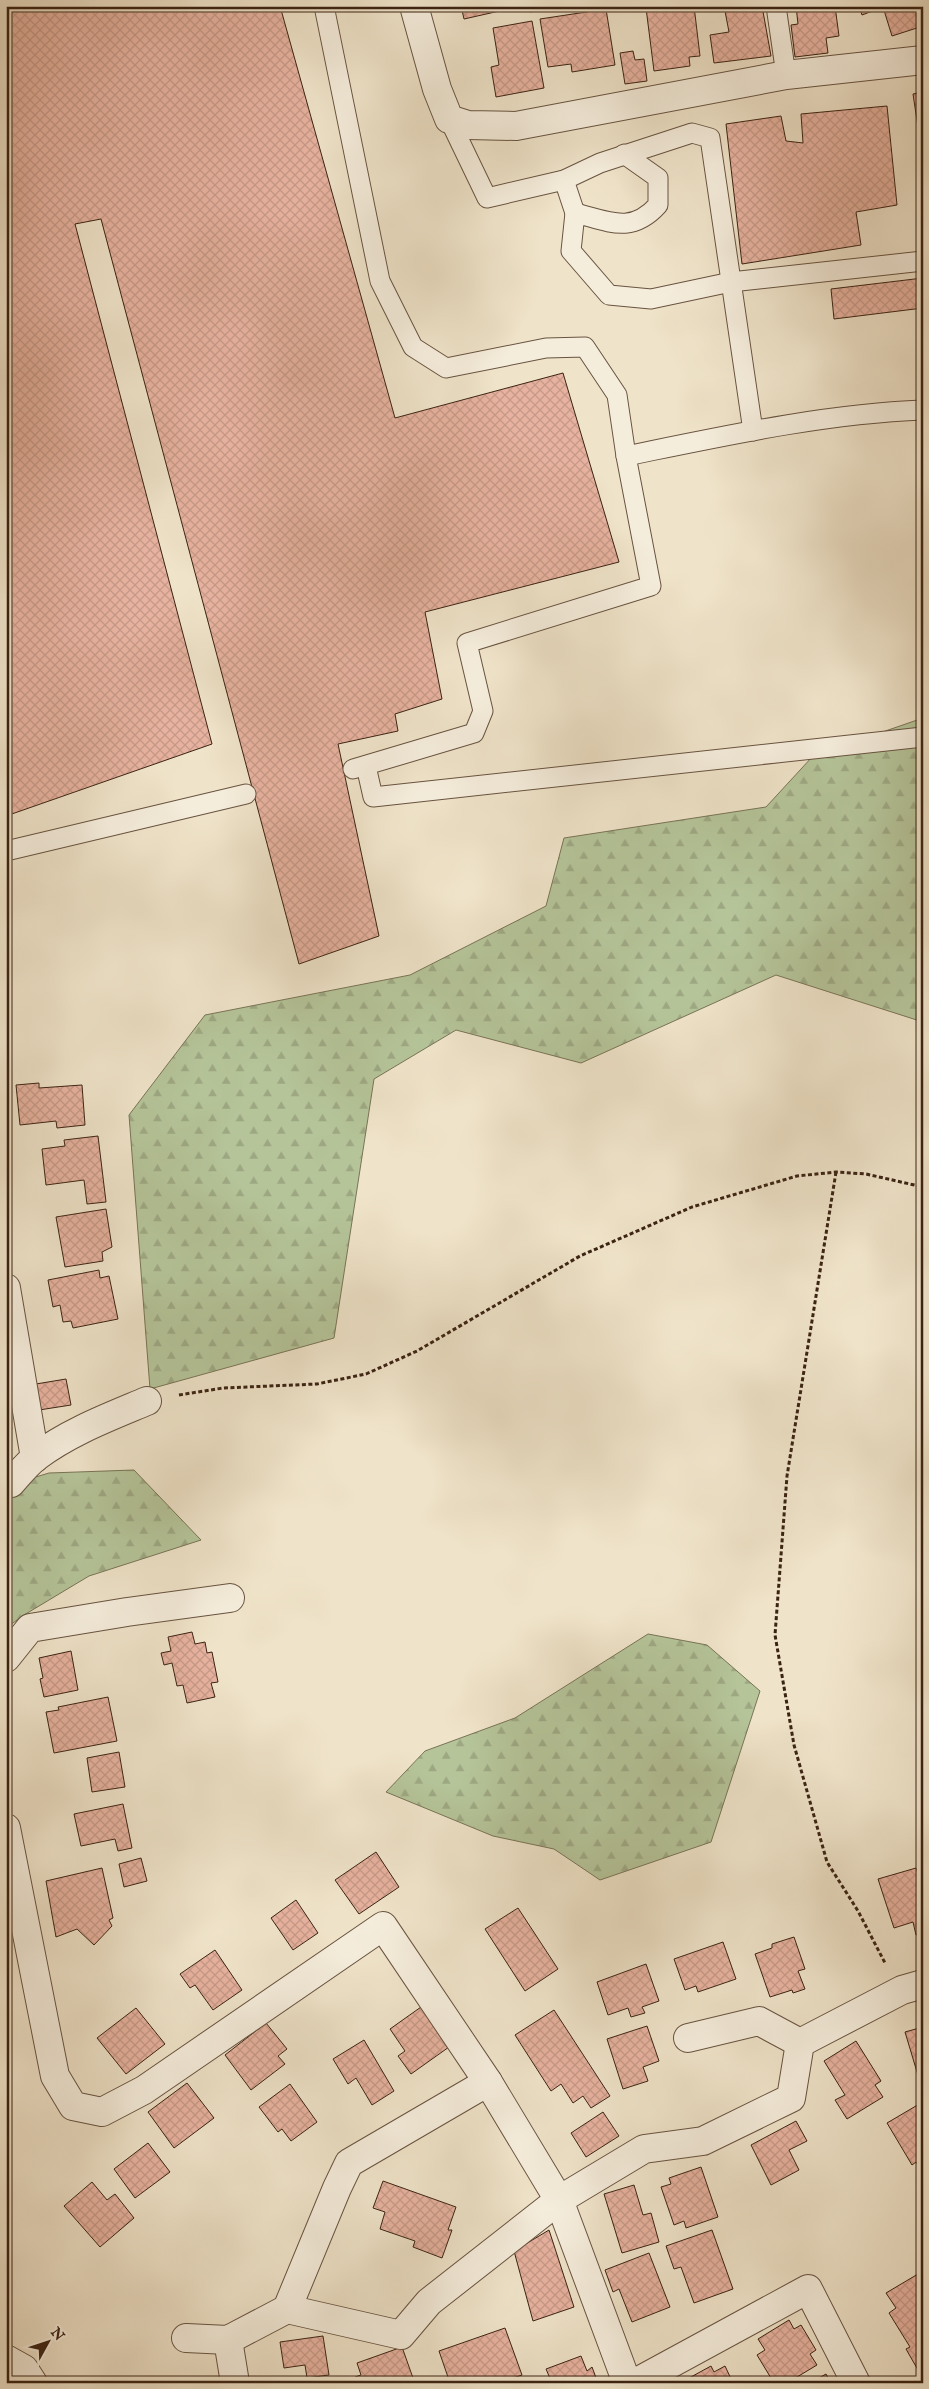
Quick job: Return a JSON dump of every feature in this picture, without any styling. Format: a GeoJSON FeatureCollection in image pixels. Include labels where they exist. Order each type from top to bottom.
{"type":"FeatureCollection","features":[{"type":"Feature","properties":{"kind":"street"},"geometry":{"type":"LineString","coordinates":[[414,6],[438,89],[449,119],[468,125],[516,126],[786,75],[923,60]]}},
{"type":"Feature","properties":{"kind":"street"},"geometry":{"type":"LineString","coordinates":[[6,1288],[35,1458]]}},
{"type":"Feature","properties":{"kind":"street"},"geometry":{"type":"LineString","coordinates":[[6,1482],[11,1483],[35,1458],[90,1426],[147,1401]]}},
{"type":"Feature","properties":{"kind":"street"},"geometry":{"type":"LineString","coordinates":[[6,1658],[30,1628],[230,1598]]}},
{"type":"Feature","properties":{"kind":"street"},"geometry":{"type":"LineString","coordinates":[[6,1828],[55,2076],[73,2106],[102,2112],[144,2090],[383,1926],[488,2082],[559,2200],[627,2383]]}},
{"type":"Feature","properties":{"kind":"street"},"geometry":{"type":"LineString","coordinates":[[800,2043],[912,1987]]}},
{"type":"Feature","properties":{"kind":"street"},"geometry":{"type":"LineString","coordinates":[[688,2038],[759,2021],[800,2043]]}},
{"type":"Feature","properties":{"kind":"street"},"geometry":{"type":"LineString","coordinates":[[287,2309],[401,2335],[429,2302],[559,2200],[644,2148],[703,2141],[791,2098],[800,2043]]}},
{"type":"Feature","properties":{"kind":"street"},"geometry":{"type":"LineString","coordinates":[[186,2338],[228,2340],[287,2309],[336,2188],[349,2164],[488,2082]]}},
{"type":"Feature","properties":{"kind":"street"},"geometry":{"type":"LineString","coordinates":[[635,2383],[808,2289],[856,2383]]}},
{"type":"Feature","properties":{"kind":"street"},"geometry":{"type":"LineString","coordinates":[[228,2340],[235,2383]]}},
{"type":"Feature","properties":{"kind":"street"},"geometry":{"type":"LineString","coordinates":[[6,2360],[24,2368],[33,2383]]}},
{"type":"Feature","properties":{"kind":"lane"},"geometry":{"type":"LineString","coordinates":[[324,6],[380,282],[413,347],[446,368],[546,348],[585,347],[617,395],[626,456],[651,586],[467,643],[483,711],[474,733],[360,767],[373,796],[923,737]]}},
{"type":"Feature","properties":{"kind":"lane"},"geometry":{"type":"LineString","coordinates":[[776,6],[786,75]]}},
{"type":"Feature","properties":{"kind":"lane"},"geometry":{"type":"LineString","coordinates":[[449,119],[487,198],[564,180],[600,162],[692,133],[710,138],[753,430]]}},
{"type":"Feature","properties":{"kind":"lane"},"geometry":{"type":"LineString","coordinates":[[575,213],[622,225],[648,216],[658,205],[658,178],[624,154]]}},
{"type":"Feature","properties":{"kind":"lane"},"geometry":{"type":"LineString","coordinates":[[564,180],[575,213],[571,251],[609,295],[651,299],[731,282],[923,261]]}},
{"type":"Feature","properties":{"kind":"lane"},"geometry":{"type":"LineString","coordinates":[[626,456],[798,422],[896,411],[923,410]]}},
{"type":"Feature","properties":{"kind":"lane"},"geometry":{"type":"LineString","coordinates":[[6,851],[246,794]]}},
{"type":"Feature","properties":{"kind":"path"},"geometry":{"type":"LineString","coordinates":[[836,1172],[786,1476],[775,1635],[794,1745],[827,1862],[858,1911],[889,1970],[912,1987]]}},
{"type":"Feature","properties":{"kind":"path"},"geometry":{"type":"LineString","coordinates":[[147,1401],[223,1388],[318,1384],[366,1374],[417,1351],[580,1256],[692,1207],[797,1176],[836,1172],[866,1174],[923,1188]]}},
{"type":"Feature","properties":{"kind":"green space"},"geometry":{"type":"Polygon","coordinates":[[[923,718],[923,1022],[776,975],[581,1063],[456,1030],[374,1079],[334,1338],[150,1389],[129,1115],[205,1015],[410,975],[546,906],[564,838],[766,807],[813,756],[923,718]]]}},
{"type":"Feature","properties":{"kind":"green space"},"geometry":{"type":"Polygon","coordinates":[[[134,1470],[201,1540],[89,1576],[6,1628],[6,1486],[49,1473],[134,1470]]]}},
{"type":"Feature","properties":{"kind":"green space"},"geometry":{"type":"Polygon","coordinates":[[[648,1634],[707,1645],[760,1691],[711,1842],[600,1880],[554,1849],[493,1836],[386,1792],[425,1751],[515,1718],[648,1634]]]}},
{"type":"Feature","properties":{"kind":"building"},"geometry":{"type":"Polygon","coordinates":[[[6,6],[280,6],[395,418],[563,373],[619,562],[425,612],[442,699],[395,714],[398,731],[338,744],[379,936],[299,964],[101,219],[75,224],[212,744],[6,816],[6,6]]]}},
{"type":"Feature","properties":{"kind":"building"},"geometry":{"type":"Polygon","coordinates":[[[461,6],[503,6],[504,10],[464,19],[461,6]]]}},
{"type":"Feature","properties":{"kind":"building"},"geometry":{"type":"Polygon","coordinates":[[[529,6],[567,6],[530,12],[529,6]]]}},
{"type":"Feature","properties":{"kind":"building"},"geometry":{"type":"Polygon","coordinates":[[[694,6],[700,56],[689,57],[690,66],[654,71],[646,8],[694,6]]]}},
{"type":"Feature","properties":{"kind":"building"},"geometry":{"type":"Polygon","coordinates":[[[724,6],[762,6],[771,56],[714,63],[710,35],[729,32],[724,6]]]}},
{"type":"Feature","properties":{"kind":"building"},"geometry":{"type":"Polygon","coordinates":[[[796,6],[835,6],[839,36],[826,38],[828,53],[795,57],[791,25],[798,24],[796,6]]]}},
{"type":"Feature","properties":{"kind":"building"},"geometry":{"type":"Polygon","coordinates":[[[859,6],[921,6],[923,26],[892,36],[883,7],[862,15],[859,6]]]}},
{"type":"Feature","properties":{"kind":"building"},"geometry":{"type":"Polygon","coordinates":[[[606,9],[615,65],[572,72],[571,64],[548,67],[540,19],[606,9]]]}},
{"type":"Feature","properties":{"kind":"building"},"geometry":{"type":"Polygon","coordinates":[[[532,21],[544,88],[496,97],[491,67],[499,65],[493,28],[532,21]]]}},
{"type":"Feature","properties":{"kind":"building"},"geometry":{"type":"Polygon","coordinates":[[[633,51],[635,60],[644,59],[647,81],[625,84],[620,53],[633,51]]]}},
{"type":"Feature","properties":{"kind":"building"},"geometry":{"type":"Polygon","coordinates":[[[923,92],[923,161],[913,94],[923,92]]]}},
{"type":"Feature","properties":{"kind":"building"},"geometry":{"type":"Polygon","coordinates":[[[887,106],[897,205],[856,212],[861,245],[742,264],[726,124],[781,116],[786,141],[803,143],[801,114],[887,106]]]}},
{"type":"Feature","properties":{"kind":"building"},"geometry":{"type":"Polygon","coordinates":[[[923,278],[923,308],[834,319],[831,289],[923,278]]]}},
{"type":"Feature","properties":{"kind":"building"},"geometry":{"type":"Polygon","coordinates":[[[39,1083],[39,1088],[82,1085],[85,1125],[57,1128],[56,1121],[20,1125],[16,1085],[39,1083]]]}},
{"type":"Feature","properties":{"kind":"building"},"geometry":{"type":"Polygon","coordinates":[[[98,1136],[106,1202],[87,1204],[84,1180],[46,1185],[42,1149],[65,1146],[64,1140],[98,1136]]]}},
{"type":"Feature","properties":{"kind":"building"},"geometry":{"type":"Polygon","coordinates":[[[106,1209],[112,1247],[102,1252],[103,1261],[65,1267],[56,1217],[106,1209]]]}},
{"type":"Feature","properties":{"kind":"building"},"geometry":{"type":"Polygon","coordinates":[[[99,1270],[100,1278],[109,1276],[118,1319],[73,1328],[71,1321],[63,1322],[60,1305],[53,1307],[48,1280],[99,1270]]]}},
{"type":"Feature","properties":{"kind":"building"},"geometry":{"type":"Polygon","coordinates":[[[66,1379],[71,1405],[39,1410],[36,1384],[66,1379]]]}},
{"type":"Feature","properties":{"kind":"building"},"geometry":{"type":"Polygon","coordinates":[[[6,1405],[12,1429],[6,1430],[6,1405]]]}},
{"type":"Feature","properties":{"kind":"building"},"geometry":{"type":"Polygon","coordinates":[[[192,1632],[195,1644],[205,1642],[207,1653],[212,1652],[218,1682],[211,1683],[215,1697],[187,1703],[183,1685],[177,1686],[172,1663],[164,1665],[161,1653],[171,1651],[168,1637],[192,1632]]]}},
{"type":"Feature","properties":{"kind":"building"},"geometry":{"type":"Polygon","coordinates":[[[71,1651],[78,1690],[44,1697],[40,1679],[43,1678],[39,1658],[71,1651]]]}},
{"type":"Feature","properties":{"kind":"building"},"geometry":{"type":"Polygon","coordinates":[[[108,1697],[117,1741],[54,1753],[46,1712],[59,1710],[58,1707],[108,1697]]]}},
{"type":"Feature","properties":{"kind":"building"},"geometry":{"type":"Polygon","coordinates":[[[119,1752],[125,1787],[92,1792],[87,1758],[119,1752]]]}},
{"type":"Feature","properties":{"kind":"building"},"geometry":{"type":"Polygon","coordinates":[[[123,1804],[132,1848],[118,1851],[115,1839],[81,1846],[74,1814],[123,1804]]]}},
{"type":"Feature","properties":{"kind":"building"},"geometry":{"type":"Polygon","coordinates":[[[376,1852],[399,1887],[359,1914],[335,1880],[376,1852]]]}},
{"type":"Feature","properties":{"kind":"building"},"geometry":{"type":"Polygon","coordinates":[[[141,1858],[147,1881],[124,1887],[119,1864],[141,1858]]]}},
{"type":"Feature","properties":{"kind":"building"},"geometry":{"type":"Polygon","coordinates":[[[102,1868],[113,1918],[109,1920],[112,1926],[94,1945],[77,1929],[56,1937],[46,1881],[102,1868]]]}},
{"type":"Feature","properties":{"kind":"building"},"geometry":{"type":"Polygon","coordinates":[[[916,1868],[923,1889],[923,1932],[916,1935],[913,1922],[894,1928],[878,1879],[916,1868]]]}},
{"type":"Feature","properties":{"kind":"building"},"geometry":{"type":"Polygon","coordinates":[[[296,1900],[318,1933],[293,1950],[271,1918],[296,1900]]]}},
{"type":"Feature","properties":{"kind":"building"},"geometry":{"type":"Polygon","coordinates":[[[518,1908],[558,1969],[525,1991],[485,1929],[518,1908]]]}},
{"type":"Feature","properties":{"kind":"building"},"geometry":{"type":"Polygon","coordinates":[[[794,1937],[805,1969],[798,1971],[805,1989],[793,1993],[792,1990],[770,1997],[755,1954],[772,1948],[772,1944],[794,1937]]]}},
{"type":"Feature","properties":{"kind":"building"},"geometry":{"type":"Polygon","coordinates":[[[723,1942],[736,1979],[698,1992],[696,1986],[685,1990],[674,1959],[723,1942]]]}},
{"type":"Feature","properties":{"kind":"building"},"geometry":{"type":"Polygon","coordinates":[[[215,1950],[242,1990],[213,2010],[195,1985],[190,1988],[180,1974],[215,1950]]]}},
{"type":"Feature","properties":{"kind":"building"},"geometry":{"type":"Polygon","coordinates":[[[646,1964],[659,2001],[642,2007],[645,2013],[631,2017],[628,2008],[608,2015],[597,1982],[646,1964]]]}},
{"type":"Feature","properties":{"kind":"building"},"geometry":{"type":"Polygon","coordinates":[[[421,2007],[449,2047],[411,2074],[398,2056],[405,2051],[390,2029],[421,2007]]]}},
{"type":"Feature","properties":{"kind":"building"},"geometry":{"type":"Polygon","coordinates":[[[136,2008],[165,2044],[126,2074],[97,2038],[136,2008]]]}},
{"type":"Feature","properties":{"kind":"building"},"geometry":{"type":"Polygon","coordinates":[[[554,2010],[610,2096],[591,2108],[583,2096],[573,2103],[561,2084],[551,2091],[515,2035],[554,2010]]]}},
{"type":"Feature","properties":{"kind":"building"},"geometry":{"type":"Polygon","coordinates":[[[266,2023],[287,2049],[278,2056],[285,2064],[251,2090],[225,2055],[266,2023]]]}},
{"type":"Feature","properties":{"kind":"building"},"geometry":{"type":"Polygon","coordinates":[[[647,2026],[659,2061],[643,2067],[648,2081],[623,2089],[607,2039],[647,2026]]]}},
{"type":"Feature","properties":{"kind":"building"},"geometry":{"type":"Polygon","coordinates":[[[923,2027],[923,2092],[905,2032],[923,2027]]]}},
{"type":"Feature","properties":{"kind":"building"},"geometry":{"type":"Polygon","coordinates":[[[364,2040],[394,2091],[372,2105],[356,2078],[348,2084],[333,2059],[364,2040]]]}},
{"type":"Feature","properties":{"kind":"building"},"geometry":{"type":"Polygon","coordinates":[[[856,2041],[881,2081],[875,2085],[883,2097],[847,2119],[835,2100],[845,2095],[824,2061],[856,2041]]]}},
{"type":"Feature","properties":{"kind":"building"},"geometry":{"type":"Polygon","coordinates":[[[187,2083],[214,2118],[174,2148],[148,2112],[187,2083]]]}},
{"type":"Feature","properties":{"kind":"building"},"geometry":{"type":"Polygon","coordinates":[[[290,2084],[317,2122],[291,2141],[282,2129],[278,2132],[259,2107],[290,2084]]]}},
{"type":"Feature","properties":{"kind":"building"},"geometry":{"type":"Polygon","coordinates":[[[921,2103],[923,2106],[923,2173],[916,2162],[912,2165],[887,2123],[921,2103]]]}},
{"type":"Feature","properties":{"kind":"building"},"geometry":{"type":"Polygon","coordinates":[[[603,2112],[619,2136],[586,2157],[571,2133],[603,2112]]]}},
{"type":"Feature","properties":{"kind":"building"},"geometry":{"type":"Polygon","coordinates":[[[796,2121],[807,2141],[789,2150],[799,2170],[771,2185],[751,2145],[796,2121]]]}},
{"type":"Feature","properties":{"kind":"building"},"geometry":{"type":"Polygon","coordinates":[[[148,2143],[170,2172],[135,2198],[114,2169],[148,2143]]]}},
{"type":"Feature","properties":{"kind":"building"},"geometry":{"type":"Polygon","coordinates":[[[701,2167],[718,2217],[686,2228],[684,2221],[674,2225],[661,2187],[671,2184],[669,2178],[701,2167]]]}},
{"type":"Feature","properties":{"kind":"building"},"geometry":{"type":"Polygon","coordinates":[[[383,2181],[456,2207],[448,2230],[452,2230],[442,2258],[413,2247],[415,2241],[380,2229],[385,2212],[373,2208],[383,2181]]]}},
{"type":"Feature","properties":{"kind":"building"},"geometry":{"type":"Polygon","coordinates":[[[92,2182],[107,2200],[115,2194],[134,2218],[100,2247],[64,2206],[92,2182]]]}},
{"type":"Feature","properties":{"kind":"building"},"geometry":{"type":"Polygon","coordinates":[[[634,2185],[643,2215],[651,2213],[659,2242],[622,2253],[604,2194],[634,2185]]]}},
{"type":"Feature","properties":{"kind":"building"},"geometry":{"type":"Polygon","coordinates":[[[549,2230],[574,2307],[533,2321],[514,2251],[549,2230]]]}},
{"type":"Feature","properties":{"kind":"building"},"geometry":{"type":"Polygon","coordinates":[[[712,2230],[733,2289],[694,2303],[681,2267],[674,2269],[666,2246],[712,2230]]]}},
{"type":"Feature","properties":{"kind":"building"},"geometry":{"type":"Polygon","coordinates":[[[649,2253],[670,2307],[632,2322],[619,2289],[613,2292],[605,2270],[649,2253]]]}},
{"type":"Feature","properties":{"kind":"building"},"geometry":{"type":"Polygon","coordinates":[[[918,2274],[923,2283],[923,2367],[918,2370],[906,2349],[910,2347],[889,2313],[896,2308],[886,2293],[918,2274]]]}},
{"type":"Feature","properties":{"kind":"building"},"geometry":{"type":"Polygon","coordinates":[[[789,2320],[794,2329],[801,2325],[816,2350],[810,2354],[817,2365],[787,2383],[774,2383],[757,2355],[765,2350],[758,2339],[789,2320]]]}},
{"type":"Feature","properties":{"kind":"building"},"geometry":{"type":"Polygon","coordinates":[[[505,2328],[522,2375],[498,2383],[450,2383],[439,2351],[505,2328]]]}},
{"type":"Feature","properties":{"kind":"building"},"geometry":{"type":"Polygon","coordinates":[[[323,2336],[329,2375],[307,2378],[305,2365],[284,2368],[280,2342],[323,2336]]]}},
{"type":"Feature","properties":{"kind":"building"},"geometry":{"type":"Polygon","coordinates":[[[402,2347],[413,2378],[407,2380],[407,2383],[357,2383],[355,2377],[361,2375],[357,2363],[402,2347]]]}},
{"type":"Feature","properties":{"kind":"building"},"geometry":{"type":"Polygon","coordinates":[[[581,2356],[587,2371],[592,2367],[598,2383],[552,2383],[546,2369],[581,2356]]]}},
{"type":"Feature","properties":{"kind":"building"},"geometry":{"type":"Polygon","coordinates":[[[711,2366],[714,2372],[725,2366],[733,2383],[680,2383],[711,2366]]]}},
{"type":"Feature","properties":{"kind":"building"},"geometry":{"type":"Polygon","coordinates":[[[826,2374],[831,2383],[810,2383],[826,2374]]]}}]}
